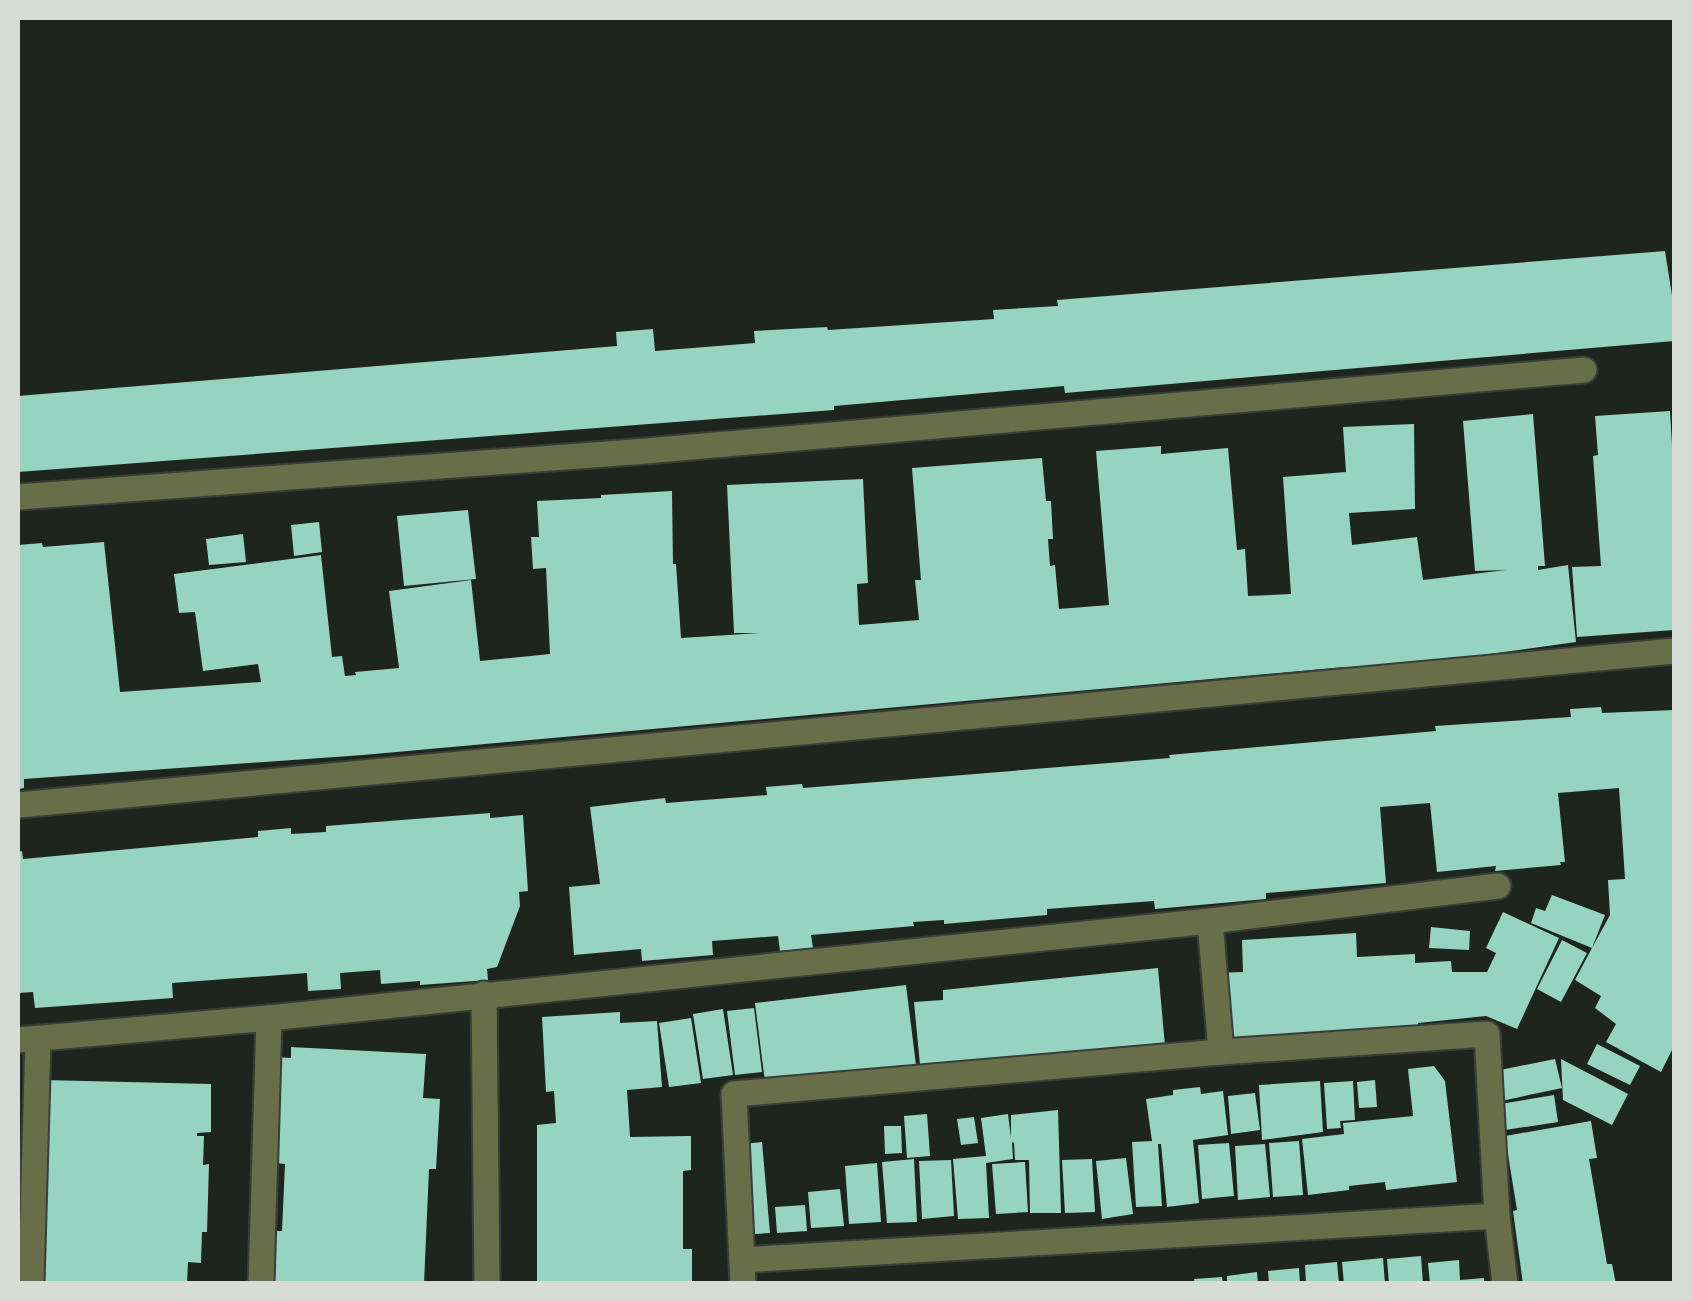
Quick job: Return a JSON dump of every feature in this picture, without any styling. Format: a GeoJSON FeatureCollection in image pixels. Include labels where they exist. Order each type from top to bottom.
{"type":"FeatureCollection","features":[{"type":"Feature","properties":{"kind":"lane"},"geometry":{"type":"LineString","coordinates":[[18,497],[634,452],[1584,370]]}},
{"type":"Feature","properties":{"kind":"lane"},"geometry":{"type":"LineString","coordinates":[[18,805],[1674,651]]}},
{"type":"Feature","properties":{"kind":"lane"},"geometry":{"type":"LineString","coordinates":[[31,1284],[28,1040],[1210,921],[1498,886]]}},
{"type":"Feature","properties":{"kind":"lane"},"geometry":{"type":"LineString","coordinates":[[1210,921],[1220,1052]]}},
{"type":"Feature","properties":{"kind":"lane"},"geometry":{"type":"LineString","coordinates":[[484,994],[487,1284]]}},
{"type":"Feature","properties":{"kind":"lane"},"geometry":{"type":"LineString","coordinates":[[261,1284],[269,1018]]}},
{"type":"Feature","properties":{"kind":"lane"},"geometry":{"type":"LineString","coordinates":[[1497,1216],[743,1272],[734,1094],[1220,1052],[1487,1034],[1497,1216],[1505,1284]]}},
{"type":"Feature","properties":{"kind":"building"},"geometry":{"type":"Polygon","coordinates":[[[1665,251],[1674,308],[1674,341],[1065,393],[1064,386],[834,406],[834,410],[18,472],[18,396],[617,346],[616,332],[653,329],[655,351],[755,343],[754,331],[994,319],[993,310],[1058,306],[1057,300],[1665,251]]]}},
{"type":"Feature","properties":{"kind":"building"},"geometry":{"type":"Polygon","coordinates":[[[1670,411],[1674,630],[1577,637],[1572,567],[1601,566],[1593,456],[1598,455],[1595,416],[1670,411]]]}},
{"type":"Feature","properties":{"kind":"building"},"geometry":{"type":"Polygon","coordinates":[[[1533,414],[1545,566],[1538,566],[1538,570],[1568,565],[1576,642],[1344,674],[1344,667],[363,755],[24,779],[24,788],[18,789],[18,545],[104,542],[120,692],[261,682],[258,664],[203,671],[195,612],[179,613],[174,574],[321,555],[332,657],[342,656],[345,676],[399,668],[389,591],[471,580],[480,661],[550,654],[546,568],[533,569],[531,537],[539,537],[537,501],[601,495],[672,491],[673,564],[681,638],[760,633],[734,633],[727,485],[863,479],[868,583],[857,584],[859,625],[919,620],[915,580],[921,580],[912,468],[1042,458],[1046,501],[1051,501],[1050,566],[1055,565],[1059,609],[1109,605],[1096,451],[1161,446],[1161,454],[1228,448],[1237,550],[1245,549],[1248,596],[1291,594],[1283,477],[1346,472],[1343,427],[1414,424],[1415,509],[1349,513],[1352,545],[1417,537],[1423,580],[1506,570],[1475,571],[1463,421],[1533,414]]]}},
{"type":"Feature","properties":{"kind":"building"},"geometry":{"type":"Polygon","coordinates":[[[468,510],[476,579],[404,586],[397,516],[468,510]]]}},
{"type":"Feature","properties":{"kind":"building"},"geometry":{"type":"Polygon","coordinates":[[[319,522],[322,552],[294,556],[291,525],[319,522]]]}},
{"type":"Feature","properties":{"kind":"building"},"geometry":{"type":"Polygon","coordinates":[[[243,534],[246,562],[209,565],[206,539],[243,534]]]}},
{"type":"Feature","properties":{"kind":"building"},"geometry":{"type":"Polygon","coordinates":[[[1601,707],[1602,713],[1674,710],[1674,1046],[1661,1072],[1606,1042],[1616,1024],[1595,1008],[1601,996],[1575,980],[1610,915],[1608,880],[1625,879],[1619,788],[1558,793],[1565,862],[1561,865],[1437,872],[1430,803],[1380,807],[1386,883],[1266,893],[1266,899],[1155,909],[1154,901],[1047,909],[1047,915],[944,924],[944,920],[913,922],[914,926],[811,935],[813,948],[780,951],[778,936],[712,941],[713,955],[642,961],[641,949],[574,955],[569,887],[600,884],[590,807],[665,798],[666,803],[767,795],[766,787],[802,784],[803,788],[1170,758],[1169,755],[1436,731],[1435,726],[1571,717],[1570,709],[1601,707]]]}},
{"type":"Feature","properties":{"kind":"building"},"geometry":{"type":"Polygon","coordinates":[[[490,813],[490,818],[523,815],[528,891],[519,892],[520,906],[497,967],[487,969],[488,980],[381,984],[380,970],[340,973],[341,989],[308,991],[307,973],[172,983],[173,998],[35,1008],[33,992],[18,993],[18,852],[22,851],[23,859],[258,837],[258,831],[291,828],[291,834],[326,832],[326,826],[490,813]]]}},
{"type":"Feature","properties":{"kind":"building"},"geometry":{"type":"Polygon","coordinates":[[[1552,895],[1605,915],[1592,948],[1531,923],[1536,908],[1545,911],[1552,895]]]}},
{"type":"Feature","properties":{"kind":"building"},"geometry":{"type":"Polygon","coordinates":[[[1503,912],[1559,938],[1517,1029],[1486,1016],[1418,1023],[1418,1029],[1218,1038],[1215,973],[1243,972],[1242,940],[1356,933],[1357,957],[1415,954],[1415,963],[1451,961],[1452,972],[1487,972],[1496,953],[1486,948],[1503,912]]]}},
{"type":"Feature","properties":{"kind":"building"},"geometry":{"type":"Polygon","coordinates":[[[1431,927],[1470,931],[1469,950],[1429,948],[1431,927]]]}},
{"type":"Feature","properties":{"kind":"building"},"geometry":{"type":"Polygon","coordinates":[[[1562,940],[1587,953],[1561,1002],[1537,989],[1562,940]]]}},
{"type":"Feature","properties":{"kind":"building"},"geometry":{"type":"Polygon","coordinates":[[[1158,968],[1165,1046],[920,1065],[914,1002],[943,1000],[943,990],[1158,968]]]}},
{"type":"Feature","properties":{"kind":"building"},"geometry":{"type":"Polygon","coordinates":[[[906,985],[916,1065],[765,1082],[755,1003],[906,985]]]}},
{"type":"Feature","properties":{"kind":"building"},"geometry":{"type":"Polygon","coordinates":[[[754,1008],[762,1072],[735,1075],[727,1011],[754,1008]]]}},
{"type":"Feature","properties":{"kind":"building"},"geometry":{"type":"Polygon","coordinates":[[[723,1009],[733,1075],[703,1079],[693,1014],[723,1009]]]}},
{"type":"Feature","properties":{"kind":"building"},"geometry":{"type":"Polygon","coordinates":[[[620,1012],[620,1023],[657,1021],[662,1087],[627,1090],[630,1137],[691,1136],[691,1170],[683,1171],[683,1249],[692,1249],[692,1284],[537,1284],[537,1125],[556,1123],[554,1091],[546,1092],[542,1017],[620,1012]]]}},
{"type":"Feature","properties":{"kind":"building"},"geometry":{"type":"Polygon","coordinates":[[[691,1018],[701,1083],[669,1087],[659,1023],[691,1018]]]}},
{"type":"Feature","properties":{"kind":"building"},"geometry":{"type":"Polygon","coordinates":[[[1597,1044],[1640,1066],[1630,1085],[1587,1064],[1597,1044]]]}},
{"type":"Feature","properties":{"kind":"building"},"geometry":{"type":"Polygon","coordinates":[[[291,1047],[426,1054],[423,1098],[440,1099],[436,1169],[429,1169],[424,1284],[268,1284],[263,1231],[282,1231],[285,1164],[274,1163],[277,1057],[291,1058],[291,1047]]]}},
{"type":"Feature","properties":{"kind":"building"},"geometry":{"type":"Polygon","coordinates":[[[1555,1059],[1562,1088],[1501,1101],[1495,1071],[1555,1059]]]}},
{"type":"Feature","properties":{"kind":"building"},"geometry":{"type":"Polygon","coordinates":[[[1561,1059],[1628,1094],[1612,1125],[1563,1100],[1561,1059]]]}},
{"type":"Feature","properties":{"kind":"building"},"geometry":{"type":"Polygon","coordinates":[[[1434,1066],[1445,1081],[1457,1182],[1386,1190],[1385,1182],[1308,1195],[1302,1139],[1344,1134],[1343,1123],[1413,1116],[1408,1069],[1434,1066]]]}},
{"type":"Feature","properties":{"kind":"building"},"geometry":{"type":"Polygon","coordinates":[[[43,1080],[211,1084],[211,1132],[197,1133],[204,1136],[203,1165],[209,1164],[207,1232],[202,1232],[201,1263],[188,1262],[187,1284],[38,1284],[43,1080]]]}},
{"type":"Feature","properties":{"kind":"building"},"geometry":{"type":"Polygon","coordinates":[[[1375,1080],[1377,1107],[1359,1108],[1357,1082],[1375,1080]]]}},
{"type":"Feature","properties":{"kind":"building"},"geometry":{"type":"Polygon","coordinates":[[[1320,1081],[1323,1132],[1262,1140],[1259,1085],[1320,1081]]]}},
{"type":"Feature","properties":{"kind":"building"},"geometry":{"type":"Polygon","coordinates":[[[1353,1081],[1355,1120],[1340,1121],[1341,1128],[1327,1129],[1324,1083],[1353,1081]]]}},
{"type":"Feature","properties":{"kind":"building"},"geometry":{"type":"Polygon","coordinates":[[[1200,1087],[1201,1094],[1223,1091],[1228,1135],[1193,1140],[1199,1203],[1167,1207],[1158,1144],[1162,1206],[1136,1207],[1132,1142],[1152,1141],[1146,1099],[1200,1087]]]}},
{"type":"Feature","properties":{"kind":"building"},"geometry":{"type":"Polygon","coordinates":[[[1255,1093],[1260,1130],[1231,1134],[1228,1096],[1255,1093]]]}},
{"type":"Feature","properties":{"kind":"building"},"geometry":{"type":"Polygon","coordinates":[[[1554,1095],[1558,1122],[1505,1130],[1500,1104],[1554,1095]]]}},
{"type":"Feature","properties":{"kind":"building"},"geometry":{"type":"Polygon","coordinates":[[[1058,1110],[1061,1213],[1030,1213],[1029,1160],[1015,1160],[1012,1142],[1013,1159],[986,1163],[989,1218],[958,1219],[953,1159],[986,1156],[981,1118],[1008,1114],[1011,1138],[1011,1115],[1058,1110]]]}},
{"type":"Feature","properties":{"kind":"building"},"geometry":{"type":"Polygon","coordinates":[[[927,1114],[930,1156],[907,1158],[904,1116],[927,1114]]]}},
{"type":"Feature","properties":{"kind":"building"},"geometry":{"type":"Polygon","coordinates":[[[974,1117],[978,1143],[961,1145],[957,1119],[974,1117]]]}},
{"type":"Feature","properties":{"kind":"building"},"geometry":{"type":"Polygon","coordinates":[[[1591,1121],[1597,1158],[1589,1159],[1607,1264],[1612,1264],[1616,1284],[1523,1284],[1505,1136],[1591,1121]]]}},
{"type":"Feature","properties":{"kind":"building"},"geometry":{"type":"Polygon","coordinates":[[[884,1126],[901,1126],[902,1153],[885,1154],[884,1126]]]}},
{"type":"Feature","properties":{"kind":"building"},"geometry":{"type":"Polygon","coordinates":[[[1299,1141],[1303,1195],[1273,1197],[1269,1143],[1299,1141]]]}},
{"type":"Feature","properties":{"kind":"building"},"geometry":{"type":"Polygon","coordinates":[[[762,1142],[770,1233],[743,1235],[735,1145],[762,1142]]]}},
{"type":"Feature","properties":{"kind":"building"},"geometry":{"type":"Polygon","coordinates":[[[1229,1143],[1234,1196],[1202,1199],[1198,1145],[1229,1143]]]}},
{"type":"Feature","properties":{"kind":"building"},"geometry":{"type":"Polygon","coordinates":[[[1265,1144],[1270,1197],[1238,1200],[1235,1146],[1265,1144]]]}},
{"type":"Feature","properties":{"kind":"building"},"geometry":{"type":"Polygon","coordinates":[[[1126,1158],[1133,1214],[1102,1219],[1096,1161],[1126,1158]]]}},
{"type":"Feature","properties":{"kind":"building"},"geometry":{"type":"Polygon","coordinates":[[[914,1159],[917,1222],[887,1223],[882,1162],[914,1159]]]}},
{"type":"Feature","properties":{"kind":"building"},"geometry":{"type":"Polygon","coordinates":[[[1092,1159],[1095,1212],[1065,1213],[1062,1160],[1092,1159]]]}},
{"type":"Feature","properties":{"kind":"building"},"geometry":{"type":"Polygon","coordinates":[[[951,1160],[954,1216],[922,1219],[919,1161],[951,1160]]]}},
{"type":"Feature","properties":{"kind":"building"},"geometry":{"type":"Polygon","coordinates":[[[1025,1162],[1028,1212],[996,1214],[992,1164],[1025,1162]]]}},
{"type":"Feature","properties":{"kind":"building"},"geometry":{"type":"Polygon","coordinates":[[[877,1163],[881,1222],[849,1224],[845,1166],[877,1163]]]}},
{"type":"Feature","properties":{"kind":"building"},"geometry":{"type":"Polygon","coordinates":[[[840,1189],[844,1226],[811,1228],[808,1192],[840,1189]]]}},
{"type":"Feature","properties":{"kind":"building"},"geometry":{"type":"Polygon","coordinates":[[[805,1205],[807,1231],[777,1233],[775,1207],[805,1205]]]}},
{"type":"Feature","properties":{"kind":"building"},"geometry":{"type":"Polygon","coordinates":[[[1421,1256],[1423,1284],[1389,1284],[1387,1259],[1421,1256]]]}},
{"type":"Feature","properties":{"kind":"building"},"geometry":{"type":"Polygon","coordinates":[[[1383,1258],[1385,1284],[1344,1284],[1342,1262],[1383,1258]]]}},
{"type":"Feature","properties":{"kind":"building"},"geometry":{"type":"Polygon","coordinates":[[[1459,1260],[1460,1280],[1484,1278],[1484,1284],[1430,1284],[1428,1263],[1459,1260]]]}},
{"type":"Feature","properties":{"kind":"building"},"geometry":{"type":"Polygon","coordinates":[[[1337,1262],[1339,1284],[1306,1284],[1305,1265],[1337,1262]]]}},
{"type":"Feature","properties":{"kind":"building"},"geometry":{"type":"Polygon","coordinates":[[[1299,1268],[1300,1284],[1269,1284],[1268,1271],[1299,1268]]]}},
{"type":"Feature","properties":{"kind":"building"},"geometry":{"type":"Polygon","coordinates":[[[1257,1272],[1258,1284],[1227,1284],[1227,1276],[1257,1272]]]}},
{"type":"Feature","properties":{"kind":"building"},"geometry":{"type":"Polygon","coordinates":[[[1222,1277],[1223,1284],[1195,1284],[1194,1279],[1222,1277]]]}}]}
